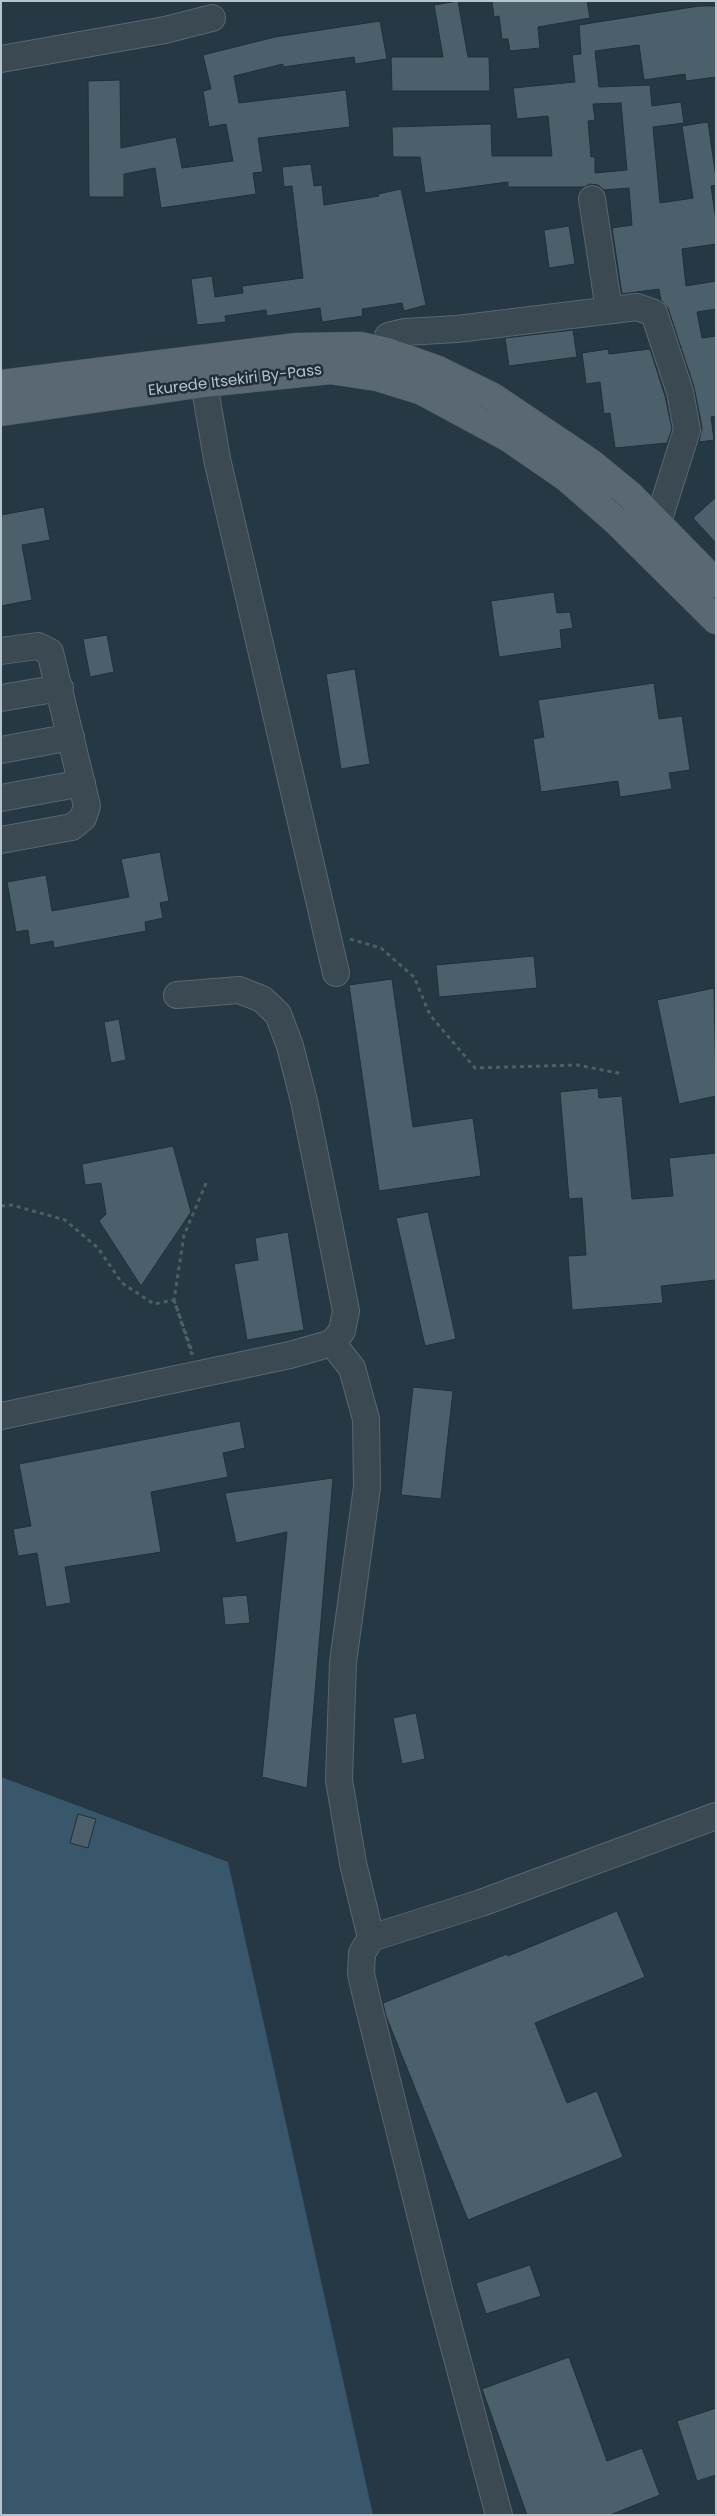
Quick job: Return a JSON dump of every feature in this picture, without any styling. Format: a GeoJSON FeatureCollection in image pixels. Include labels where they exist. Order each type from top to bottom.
{"type":"FeatureCollection","features":[{"type":"Feature","properties":{"kind":"main road","name":"Ekurede Itsekiri By-Pass"},"geometry":{"type":"LineString","coordinates":[[1,384],[297,347],[360,346],[387,352],[438,370],[493,397],[591,463],[630,495],[716,583]]}},
{"type":"Feature","properties":{"kind":"main road","name":"Ekurede Itsekiri By-Pass"},"geometry":{"type":"LineString","coordinates":[[1,412],[204,383],[330,370],[377,377],[422,391],[509,438],[567,478],[615,520],[716,620]]}},
{"type":"Feature","properties":{"kind":"street"},"geometry":{"type":"LineString","coordinates":[[1,59],[165,30],[212,18]]}},
{"type":"Feature","properties":{"kind":"street"},"geometry":{"type":"LineString","coordinates":[[592,199],[609,310]]}},
{"type":"Feature","properties":{"kind":"street"},"geometry":{"type":"LineString","coordinates":[[387,352],[388,336],[405,332],[457,329],[637,307],[654,313],[680,392],[687,430],[658,522]]}},
{"type":"Feature","properties":{"kind":"street"},"geometry":{"type":"LineString","coordinates":[[204,383],[217,459],[336,974]]}},
{"type":"Feature","properties":{"kind":"street"},"geometry":{"type":"LineString","coordinates":[[1,651],[38,646],[47,648],[52,656],[87,806],[79,823],[72,827],[1,840]]}},
{"type":"Feature","properties":{"kind":"street"},"geometry":{"type":"LineString","coordinates":[[1,698],[60,688]]}},
{"type":"Feature","properties":{"kind":"street"},"geometry":{"type":"LineString","coordinates":[[1,750],[71,737]]}},
{"type":"Feature","properties":{"kind":"street"},"geometry":{"type":"LineString","coordinates":[[1,798],[82,783]]}},
{"type":"Feature","properties":{"kind":"street"},"geometry":{"type":"LineString","coordinates":[[1,1416],[290,1355],[332,1343],[342,1331],[346,1311],[304,1101],[290,1046],[278,1014],[262,999],[239,990],[177,995]]}},
{"type":"Feature","properties":{"kind":"street"},"geometry":{"type":"LineString","coordinates":[[332,1343],[352,1368],[366,1418],[367,1487],[343,1662],[339,1780],[353,1863],[371,1938]]}},
{"type":"Feature","properties":{"kind":"street"},"geometry":{"type":"LineString","coordinates":[[499,2515],[441,2298],[361,1974],[362,1953],[371,1938],[481,1903],[716,1816]]}},
{"type":"Feature","properties":{"kind":"path"},"geometry":{"type":"LineString","coordinates":[[327,933],[381,948],[414,977],[430,1015],[475,1068],[577,1065],[623,1074]]}},
{"type":"Feature","properties":{"kind":"path"},"geometry":{"type":"LineString","coordinates":[[198,1374],[190,1342],[174,1300],[184,1235],[207,1181]]}},
{"type":"Feature","properties":{"kind":"path"},"geometry":{"type":"LineString","coordinates":[[1,1206],[12,1205],[65,1220],[98,1248],[122,1283],[154,1304],[174,1300]]}},
{"type":"Feature","properties":{"kind":"water"},"geometry":{"type":"Polygon","coordinates":[[[1,1777],[228,1862],[373,2515],[1,2515],[1,1777]]]}},
{"type":"Feature","properties":{"kind":"building"},"geometry":{"type":"Polygon","coordinates":[[[458,1],[468,57],[489,57],[490,91],[392,91],[391,57],[443,57],[434,5],[458,1]]]}},
{"type":"Feature","properties":{"kind":"building"},"geometry":{"type":"Polygon","coordinates":[[[492,1],[587,1],[590,18],[538,27],[540,48],[510,51],[508,39],[502,39],[499,16],[494,17],[492,1]]]}},
{"type":"Feature","properties":{"kind":"building"},"geometry":{"type":"Polygon","coordinates":[[[699,6],[716,6],[716,77],[686,81],[685,74],[644,80],[639,45],[595,51],[599,87],[650,85],[652,106],[681,102],[684,123],[653,127],[660,203],[693,198],[682,126],[708,122],[716,178],[716,185],[711,186],[716,221],[716,244],[682,249],[686,286],[716,281],[716,309],[697,312],[702,338],[716,336],[716,416],[711,417],[714,440],[699,442],[702,427],[694,387],[668,308],[661,300],[659,289],[622,294],[612,228],[632,225],[629,188],[604,190],[598,185],[590,184],[584,187],[508,187],[508,182],[425,193],[420,157],[393,157],[392,127],[491,124],[492,156],[552,156],[548,116],[517,119],[513,88],[575,82],[572,55],[581,54],[579,25],[699,6]],[[621,103],[593,104],[595,120],[588,121],[591,157],[595,157],[595,173],[627,170],[621,103]]]}},
{"type":"Feature","properties":{"kind":"building"},"geometry":{"type":"Polygon","coordinates":[[[380,21],[387,59],[355,64],[354,57],[283,67],[283,64],[234,76],[239,103],[346,90],[350,127],[258,138],[263,172],[253,173],[256,194],[161,208],[155,168],[124,174],[124,197],[89,197],[88,81],[120,80],[121,148],[176,137],[182,168],[233,161],[226,124],[209,127],[203,91],[211,89],[203,55],[275,37],[380,21]]]}},
{"type":"Feature","properties":{"kind":"building"},"geometry":{"type":"Polygon","coordinates":[[[311,164],[314,186],[322,185],[324,205],[379,196],[378,194],[401,189],[426,305],[404,311],[402,303],[362,309],[363,316],[322,322],[320,308],[267,316],[266,310],[225,316],[226,322],[197,325],[191,279],[212,276],[215,297],[243,293],[242,286],[303,278],[292,186],[284,187],[282,167],[311,164]]]}},
{"type":"Feature","properties":{"kind":"building"},"geometry":{"type":"Polygon","coordinates":[[[569,226],[575,264],[549,268],[544,230],[569,226]]]}},
{"type":"Feature","properties":{"kind":"building"},"geometry":{"type":"Polygon","coordinates":[[[573,330],[577,357],[509,366],[505,338],[573,330]]]}},
{"type":"Feature","properties":{"kind":"building"},"geometry":{"type":"Polygon","coordinates":[[[608,349],[609,354],[650,349],[665,396],[672,429],[667,443],[615,448],[610,413],[604,414],[600,382],[586,384],[582,353],[608,349]]]}},
{"type":"Feature","properties":{"kind":"building"},"geometry":{"type":"Polygon","coordinates":[[[716,497],[716,543],[693,518],[716,497]]]}},
{"type":"Feature","properties":{"kind":"building"},"geometry":{"type":"Polygon","coordinates":[[[44,507],[50,540],[22,545],[32,600],[1,606],[1,515],[44,507]]]}},
{"type":"Feature","properties":{"kind":"building"},"geometry":{"type":"Polygon","coordinates":[[[554,592],[557,613],[570,612],[573,628],[560,630],[562,648],[499,657],[491,601],[554,592]]]}},
{"type":"Feature","properties":{"kind":"building"},"geometry":{"type":"Polygon","coordinates":[[[107,635],[114,672],[90,677],[83,639],[107,635]]]}},
{"type":"Feature","properties":{"kind":"building"},"geometry":{"type":"Polygon","coordinates":[[[355,669],[370,764],[341,769],[326,674],[355,669]]]}},
{"type":"Feature","properties":{"kind":"building"},"geometry":{"type":"Polygon","coordinates":[[[654,683],[659,719],[682,716],[690,770],[669,773],[672,789],[620,797],[618,781],[541,792],[533,739],[544,737],[538,700],[654,683]]]}},
{"type":"Feature","properties":{"kind":"building"},"geometry":{"type":"Polygon","coordinates":[[[160,852],[169,901],[160,903],[163,918],[145,922],[146,931],[54,948],[53,941],[30,945],[28,930],[16,932],[7,882],[46,875],[52,911],[129,897],[121,859],[160,852]]]}},
{"type":"Feature","properties":{"kind":"building"},"geometry":{"type":"Polygon","coordinates":[[[534,956],[537,988],[439,997],[436,965],[534,956]]]}},
{"type":"Feature","properties":{"kind":"building"},"geometry":{"type":"Polygon","coordinates":[[[392,979],[413,1127],[473,1118],[481,1176],[379,1191],[349,985],[392,979]]]}},
{"type":"Feature","properties":{"kind":"building"},"geometry":{"type":"Polygon","coordinates":[[[714,988],[716,1096],[679,1104],[657,1000],[714,988]]]}},
{"type":"Feature","properties":{"kind":"building"},"geometry":{"type":"Polygon","coordinates":[[[119,1019],[126,1060],[111,1063],[104,1022],[119,1019]]]}},
{"type":"Feature","properties":{"kind":"building"},"geometry":{"type":"Polygon","coordinates":[[[598,1088],[599,1098],[622,1096],[632,1199],[673,1196],[669,1158],[716,1153],[716,1280],[661,1286],[663,1303],[572,1310],[568,1256],[586,1255],[582,1198],[569,1199],[560,1092],[598,1088]]]}},
{"type":"Feature","properties":{"kind":"building"},"geometry":{"type":"Polygon","coordinates":[[[173,1146],[191,1212],[141,1286],[99,1221],[106,1214],[101,1183],[85,1185],[82,1164],[173,1146]]]}},
{"type":"Feature","properties":{"kind":"building"},"geometry":{"type":"Polygon","coordinates":[[[428,1212],[456,1339],[425,1346],[396,1218],[428,1212]]]}},
{"type":"Feature","properties":{"kind":"building"},"geometry":{"type":"Polygon","coordinates":[[[288,1232],[304,1330],[247,1340],[234,1264],[258,1260],[255,1238],[288,1232]]]}},
{"type":"Feature","properties":{"kind":"building"},"geometry":{"type":"Polygon","coordinates":[[[413,1387],[453,1391],[441,1499],[401,1495],[413,1387]]]}},
{"type":"Feature","properties":{"kind":"building"},"geometry":{"type":"Polygon","coordinates":[[[240,1421],[245,1448],[223,1453],[228,1477],[151,1492],[161,1552],[65,1567],[71,1603],[46,1607],[37,1553],[18,1556],[13,1529],[31,1526],[19,1464],[240,1421]]]}},
{"type":"Feature","properties":{"kind":"building"},"geometry":{"type":"Polygon","coordinates":[[[333,1478],[307,1788],[262,1777],[287,1532],[236,1543],[225,1493],[333,1478]]]}},
{"type":"Feature","properties":{"kind":"building"},"geometry":{"type":"Polygon","coordinates":[[[247,1595],[250,1623],[225,1625],[222,1597],[247,1595]]]}},
{"type":"Feature","properties":{"kind":"building"},"geometry":{"type":"Polygon","coordinates":[[[416,1713],[425,1759],[402,1764],[393,1718],[416,1713]]]}},
{"type":"Feature","properties":{"kind":"building"},"geometry":{"type":"Polygon","coordinates":[[[78,1814],[96,1819],[88,1848],[70,1843],[78,1814]]]}},
{"type":"Feature","properties":{"kind":"building"},"geometry":{"type":"Polygon","coordinates":[[[617,1911],[645,1977],[535,2023],[567,2103],[597,2091],[623,2157],[468,2220],[386,2016],[383,2003],[507,1954],[508,1956],[617,1911]]]}},
{"type":"Feature","properties":{"kind":"building"},"geometry":{"type":"Polygon","coordinates":[[[530,2265],[541,2296],[486,2314],[476,2283],[530,2265]]]}},
{"type":"Feature","properties":{"kind":"building"},"geometry":{"type":"Polygon","coordinates":[[[569,2357],[607,2461],[642,2448],[660,2495],[610,2515],[527,2515],[482,2389],[569,2357]]]}},
{"type":"Feature","properties":{"kind":"building"},"geometry":{"type":"Polygon","coordinates":[[[716,2408],[716,2475],[697,2481],[677,2421],[716,2408]]]}}]}
